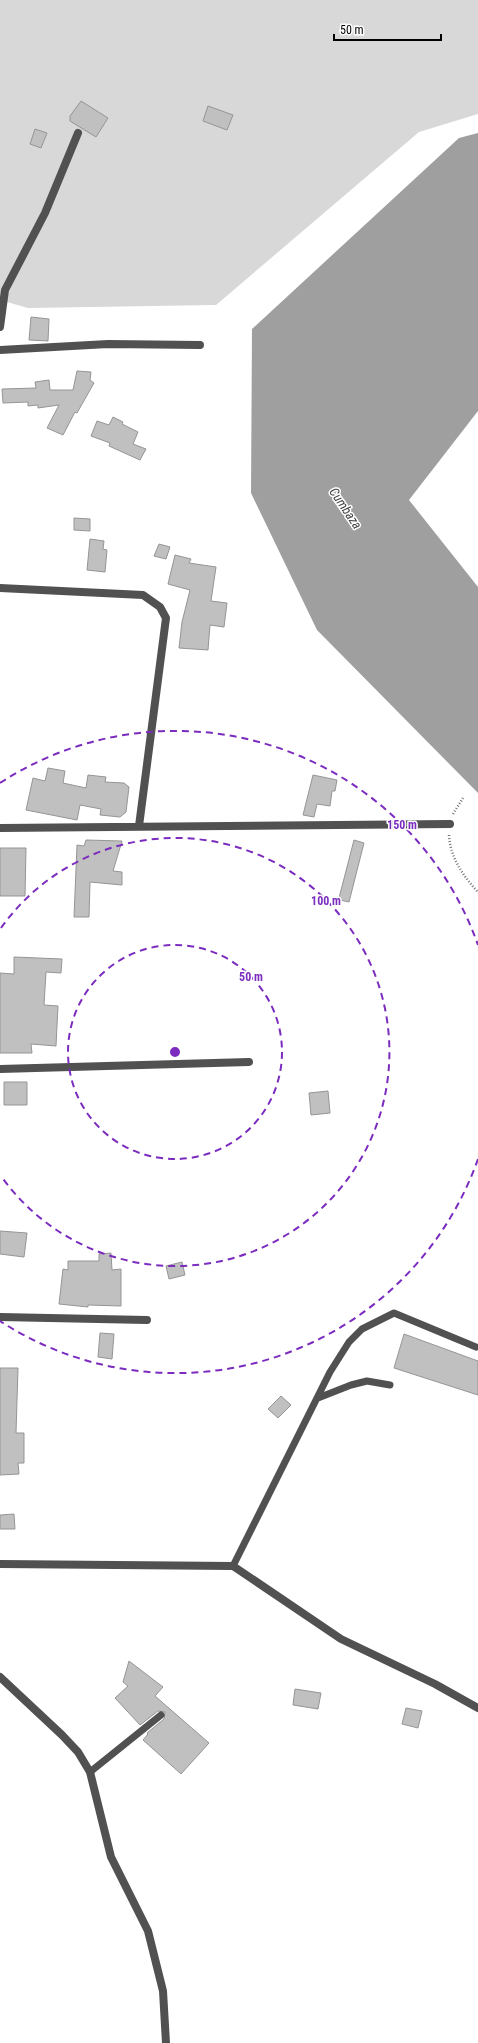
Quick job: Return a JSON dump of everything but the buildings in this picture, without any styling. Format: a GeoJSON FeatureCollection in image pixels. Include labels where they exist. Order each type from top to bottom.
{"type":"FeatureCollection","features":[{"type":"Feature","properties":{"kind":"street"},"geometry":{"type":"LineString","coordinates":[[0,327],[5,290],[44,213],[78,133]]}},
{"type":"Feature","properties":{"kind":"street"},"geometry":{"type":"LineString","coordinates":[[0,350],[108,344],[200,345]]}},
{"type":"Feature","properties":{"kind":"street"},"geometry":{"type":"LineString","coordinates":[[0,588],[143,595],[160,607],[166,618],[139,826]]}},
{"type":"Feature","properties":{"kind":"street"},"geometry":{"type":"LineString","coordinates":[[0,828],[139,826],[283,827],[450,824]]}},
{"type":"Feature","properties":{"kind":"street"},"geometry":{"type":"LineString","coordinates":[[0,1069],[249,1062]]}},
{"type":"Feature","properties":{"kind":"street"},"geometry":{"type":"LineString","coordinates":[[0,1317],[147,1320]]}},
{"type":"Feature","properties":{"kind":"street"},"geometry":{"type":"LineString","coordinates":[[0,1564],[233,1566],[341,1639],[435,1684],[478,1708]]}},
{"type":"Feature","properties":{"kind":"street"},"geometry":{"type":"LineString","coordinates":[[0,1677],[73,1746],[90,1772],[111,1857],[148,1931],[163,1991],[166,2043]]}},
{"type":"Feature","properties":{"kind":"lane"},"geometry":{"type":"LineString","coordinates":[[233,1566],[330,1372],[350,1342],[362,1329],[394,1313],[476,1347]]}},
{"type":"Feature","properties":{"kind":"lane"},"geometry":{"type":"LineString","coordinates":[[318,1398],[351,1385],[367,1382],[390,1385]]}},
{"type":"Feature","properties":{"kind":"lane"},"geometry":{"type":"LineString","coordinates":[[90,1772],[162,1715]]}},
{"type":"Feature","properties":{"kind":"path"},"geometry":{"type":"LineString","coordinates":[[463,798],[452,816],[449,842],[455,859],[470,883],[478,892]]}},
{"type":"Feature","properties":{"kind":"shaded area"},"geometry":{"type":"Polygon","coordinates":[[[0,0],[478,0],[478,114],[419,132],[216,305],[28,308],[0,300],[0,0]]]}},
{"type":"Feature","properties":{"kind":"water","name":"Cumbaza"},"geometry":{"type":"Polygon","coordinates":[[[478,133],[478,411],[409,500],[478,587],[478,793],[317,630],[251,493],[252,329],[459,138],[478,133]]]}}]}
